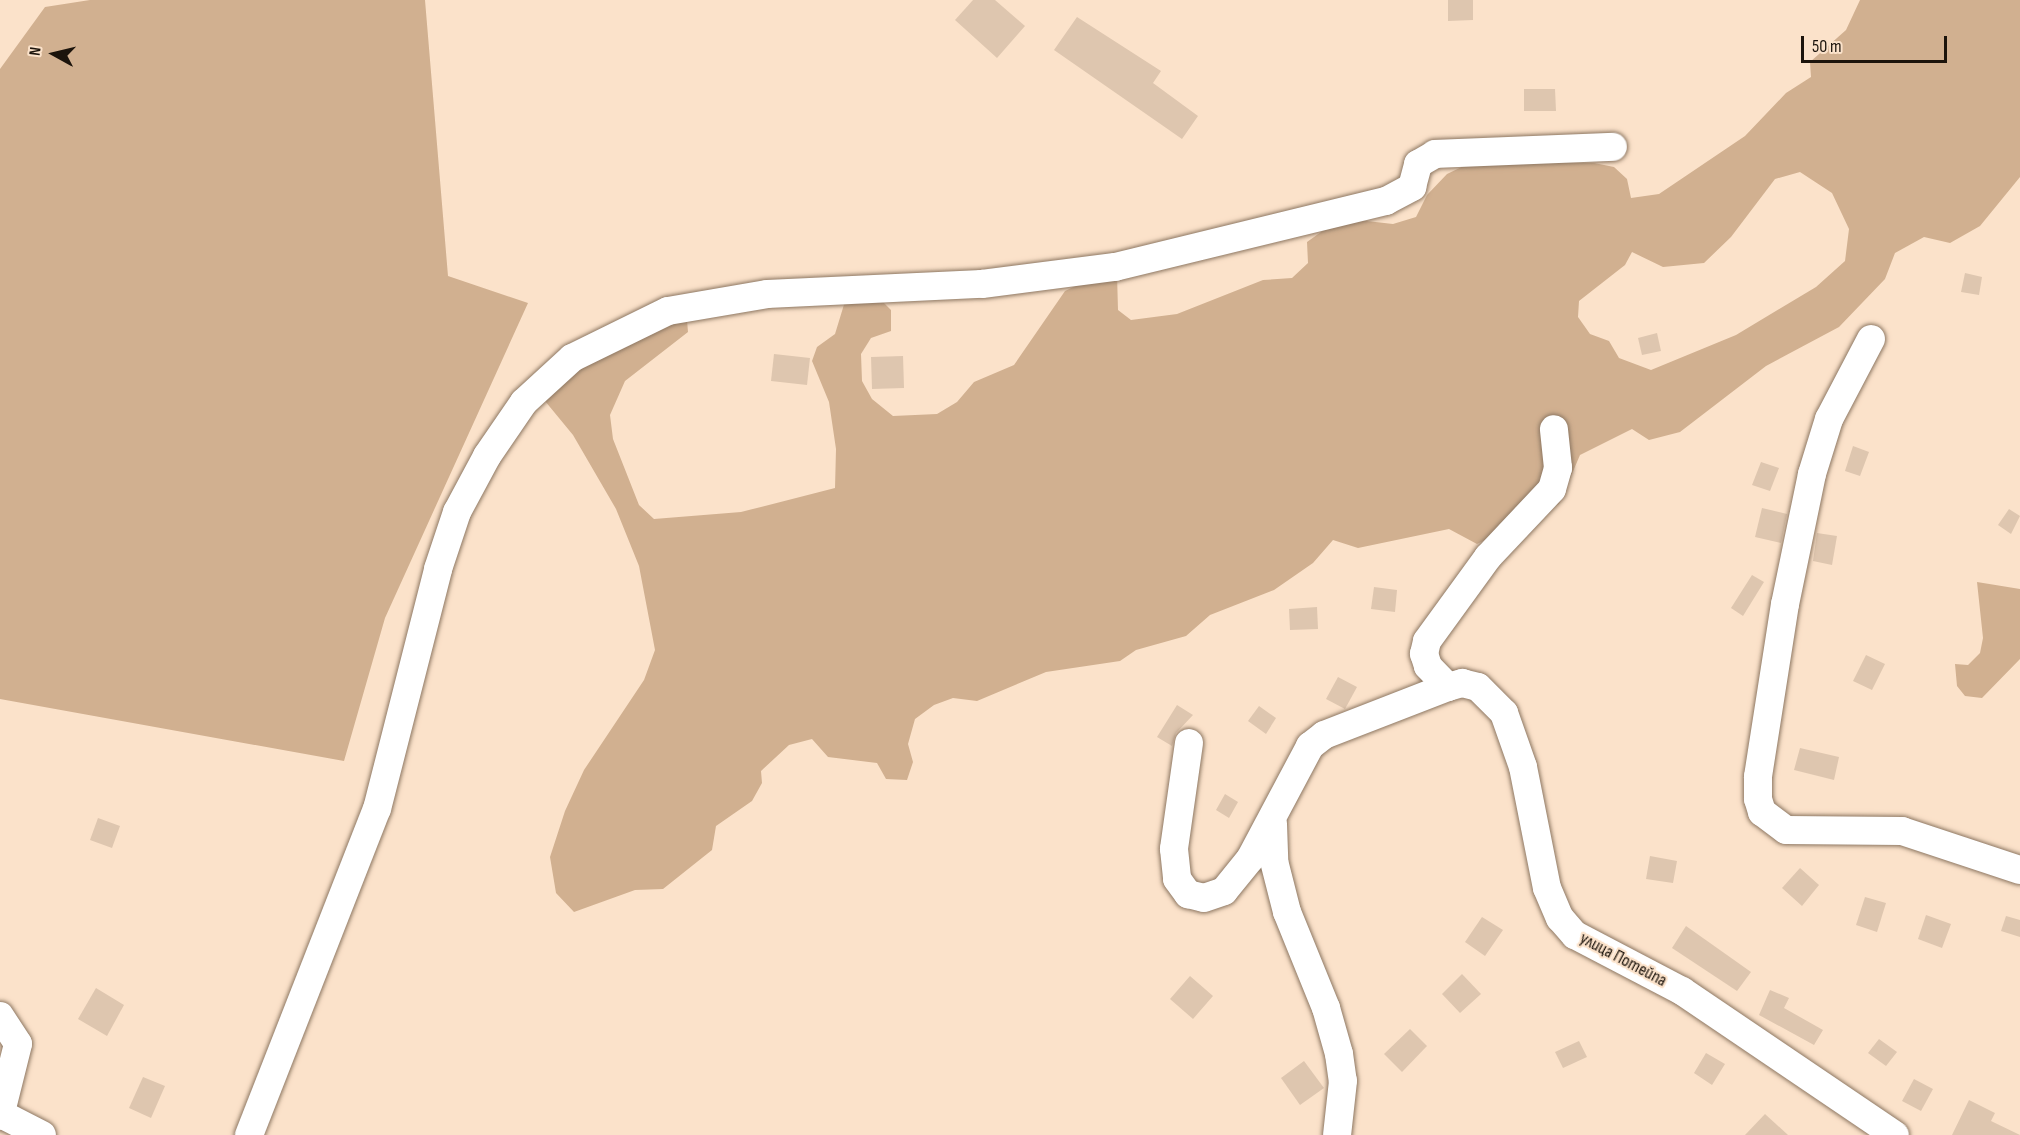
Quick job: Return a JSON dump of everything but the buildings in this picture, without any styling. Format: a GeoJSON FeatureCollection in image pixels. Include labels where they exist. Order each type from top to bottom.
{"type":"FeatureCollection","features":[{"type":"Feature","properties":{"kind":"street"},"geometry":{"type":"LineString","coordinates":[[249,1135],[377,809],[438,569],[457,512],[487,456],[524,402],[572,358],[668,311],[756,296],[982,284],[1115,267],[1386,201],[1412,186],[1418,164],[1434,154],[1613,147]]}},
{"type":"Feature","properties":{"kind":"street"},"geometry":{"type":"LineString","coordinates":[[1872,339],[1829,419],[1812,474],[1785,604],[1758,777],[1758,799],[1762,812],[1786,830],[1902,831],[2020,870]]}},
{"type":"Feature","properties":{"kind":"street"},"geometry":{"type":"LineString","coordinates":[[1188,743],[1174,849],[1177,879],[1188,894],[1204,898],[1224,891],[1273,824],[1310,746],[1324,735],[1448,687],[1428,666],[1424,654],[1427,641],[1488,557],[1552,489],[1558,457],[1554,429]]}},
{"type":"Feature","properties":{"kind":"street","name":"улица Потейпа"},"geometry":{"type":"LineString","coordinates":[[1448,687],[1462,683],[1478,687],[1504,713],[1523,767],[1547,888],[1560,918],[1575,935],[1682,991],[1895,1135]]}},
{"type":"Feature","properties":{"kind":"street"},"geometry":{"type":"LineString","coordinates":[[1273,824],[1274,861],[1287,912],[1326,1008],[1339,1054],[1343,1081],[1337,1135]]}},
{"type":"Feature","properties":{"kind":"street"},"geometry":{"type":"LineString","coordinates":[[0,1016],[18,1044],[1,1115],[42,1135]]}},
{"type":"Feature","properties":{"kind":"shaded area"},"geometry":{"type":"Polygon","coordinates":[[[90,0],[425,0],[448,276],[528,303],[385,618],[344,761],[0,699],[0,69],[45,7],[90,0]]]}},
{"type":"Feature","properties":{"kind":"shaded area"},"geometry":{"type":"Polygon","coordinates":[[[1860,0],[2020,0],[2020,177],[1980,226],[1950,243],[1924,237],[1895,253],[1885,279],[1839,327],[1766,366],[1680,432],[1649,440],[1632,429],[1580,455],[1559,504],[1477,544],[1449,529],[1358,548],[1333,540],[1313,563],[1274,590],[1210,615],[1186,636],[1136,650],[1120,661],[1046,672],[977,701],[953,698],[934,705],[915,719],[908,744],[913,762],[907,780],[886,779],[877,763],[828,757],[812,739],[789,745],[761,771],[762,783],[752,801],[716,826],[712,850],[663,889],[635,890],[574,912],[556,893],[550,857],[565,811],[584,770],[644,680],[655,650],[639,566],[616,509],[573,435],[545,401],[581,358],[674,318],[687,320],[688,332],[625,381],[610,415],[613,439],[639,505],[654,519],[741,512],[835,488],[836,449],[829,402],[812,361],[817,347],[835,334],[846,298],[876,295],[891,310],[891,331],[871,338],[861,354],[862,381],[872,399],[893,416],[937,414],[957,402],[974,382],[1014,365],[1065,291],[1090,279],[1117,274],[1118,310],[1131,320],[1177,314],[1263,280],[1292,278],[1308,263],[1307,242],[1328,227],[1349,219],[1393,224],[1416,217],[1427,195],[1447,174],[1470,163],[1594,163],[1614,167],[1627,179],[1631,198],[1659,194],[1745,136],[1786,93],[1811,77],[1810,62],[1846,30],[1860,0]],[[1800,172],[1775,179],[1731,237],[1704,263],[1663,267],[1632,252],[1625,265],[1579,301],[1578,317],[1590,334],[1609,341],[1619,358],[1651,370],[1736,335],[1816,287],[1845,261],[1849,229],[1832,193],[1800,172]]]}},
{"type":"Feature","properties":{"kind":"shaded area"},"geometry":{"type":"Polygon","coordinates":[[[1977,582],[2020,589],[2020,659],[1982,698],[1965,696],[1957,686],[1955,664],[1968,665],[1980,653],[1983,638],[1977,582]]]}}]}
